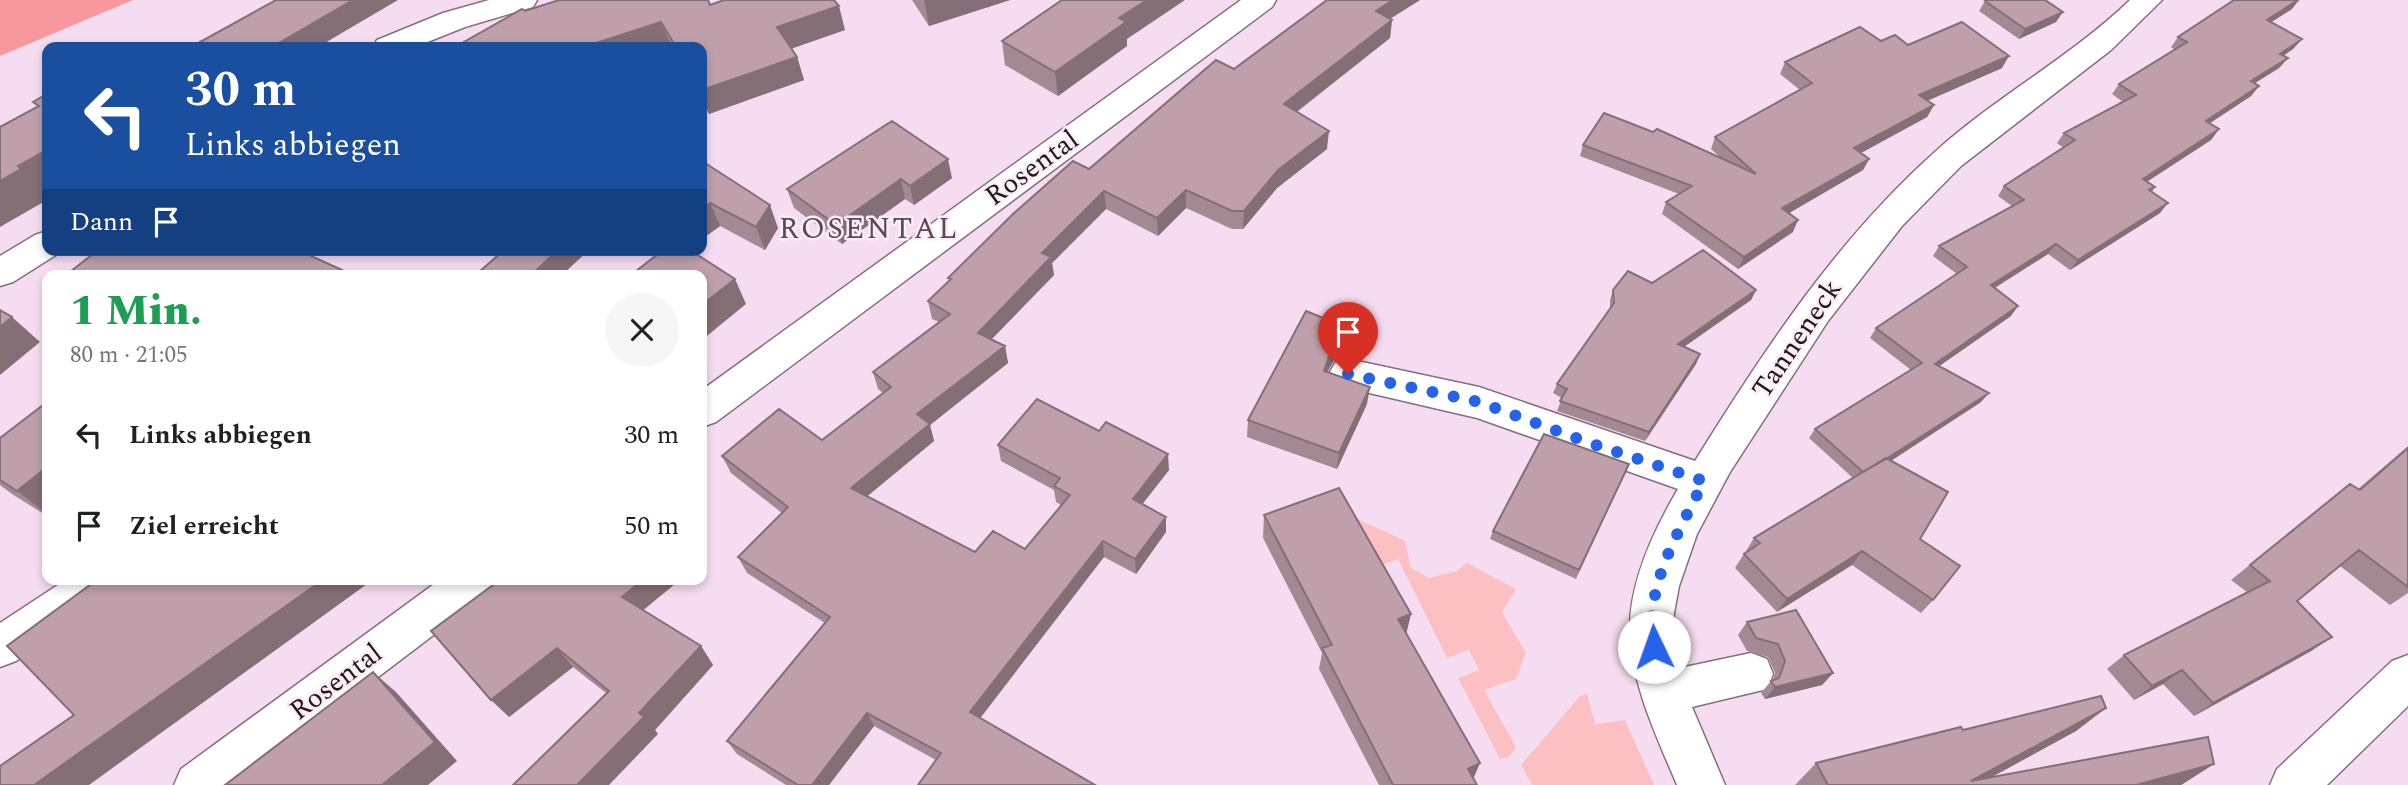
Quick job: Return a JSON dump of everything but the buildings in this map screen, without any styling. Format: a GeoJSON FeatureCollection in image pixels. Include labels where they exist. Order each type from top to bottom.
{"type":"FeatureCollection","features":[{"type":"Feature","properties":{"kind":"street"},"geometry":{"type":"LineString","coordinates":[[400,42],[460,18],[522,0]]}},
{"type":"Feature","properties":{"kind":"street","name":"Rosental"},"geometry":{"type":"LineString","coordinates":[[707,407],[1261,0]]}},
{"type":"Feature","properties":{"kind":"street","name":"Tanneneck"},"geometry":{"type":"LineString","coordinates":[[1701,785],[1684,747],[1665,692],[1654,647],[1652,615],[1665,561],[1677,531],[1704,481],[1779,360],[1854,256],[1885,220],[1967,142],[2119,30],[2147,0]]}},
{"type":"Feature","properties":{"kind":"street"},"geometry":{"type":"LineString","coordinates":[[0,273],[42,247]]}},
{"type":"Feature","properties":{"kind":"street"},"geometry":{"type":"LineString","coordinates":[[1348,374],[1479,402],[1704,481]]}},
{"type":"Feature","properties":{"kind":"street"},"geometry":{"type":"LineString","coordinates":[[0,647],[94,585]]}},
{"type":"Feature","properties":{"kind":"street","name":"Rosental"},"geometry":{"type":"LineString","coordinates":[[198,785],[467,585]]}},
{"type":"Feature","properties":{"kind":"street"},"geometry":{"type":"LineString","coordinates":[[1665,692],[1751,674]]}},
{"type":"Feature","properties":{"kind":"street"},"geometry":{"type":"LineString","coordinates":[[2294,785],[2408,676]]}},
{"type":"Feature","properties":{"kind":"shaded area"},"geometry":{"type":"Polygon","coordinates":[[[0,0],[133,0],[0,56],[0,0]]]}},
{"type":"Feature","properties":{"kind":"shaded area"},"geometry":{"type":"Polygon","coordinates":[[[1334,508],[1405,541],[1411,568],[1429,578],[1457,571],[1467,563],[1516,589],[1502,612],[1526,653],[1516,679],[1484,690],[1516,747],[1509,757],[1500,759],[1458,678],[1479,670],[1469,650],[1447,658],[1398,559],[1370,570],[1334,508]]]}},
{"type":"Feature","properties":{"kind":"shaded area"},"geometry":{"type":"Polygon","coordinates":[[[1587,694],[1595,724],[1625,720],[1654,785],[1532,785],[1521,765],[1580,696],[1587,694]]]}},
{"type":"Feature","properties":{"kind":"district","name":"ROSENTAL"},"geometry":{"type":"Point","coordinates":[869,229]}},
{"type":"Feature","properties":{"kind":"route"},"geometry":{"type":"LineString","coordinates":[[1348,374],[1479,402],[1704,481],[1677,531],[1665,561],[1652,615],[1654,647]]}}]}
